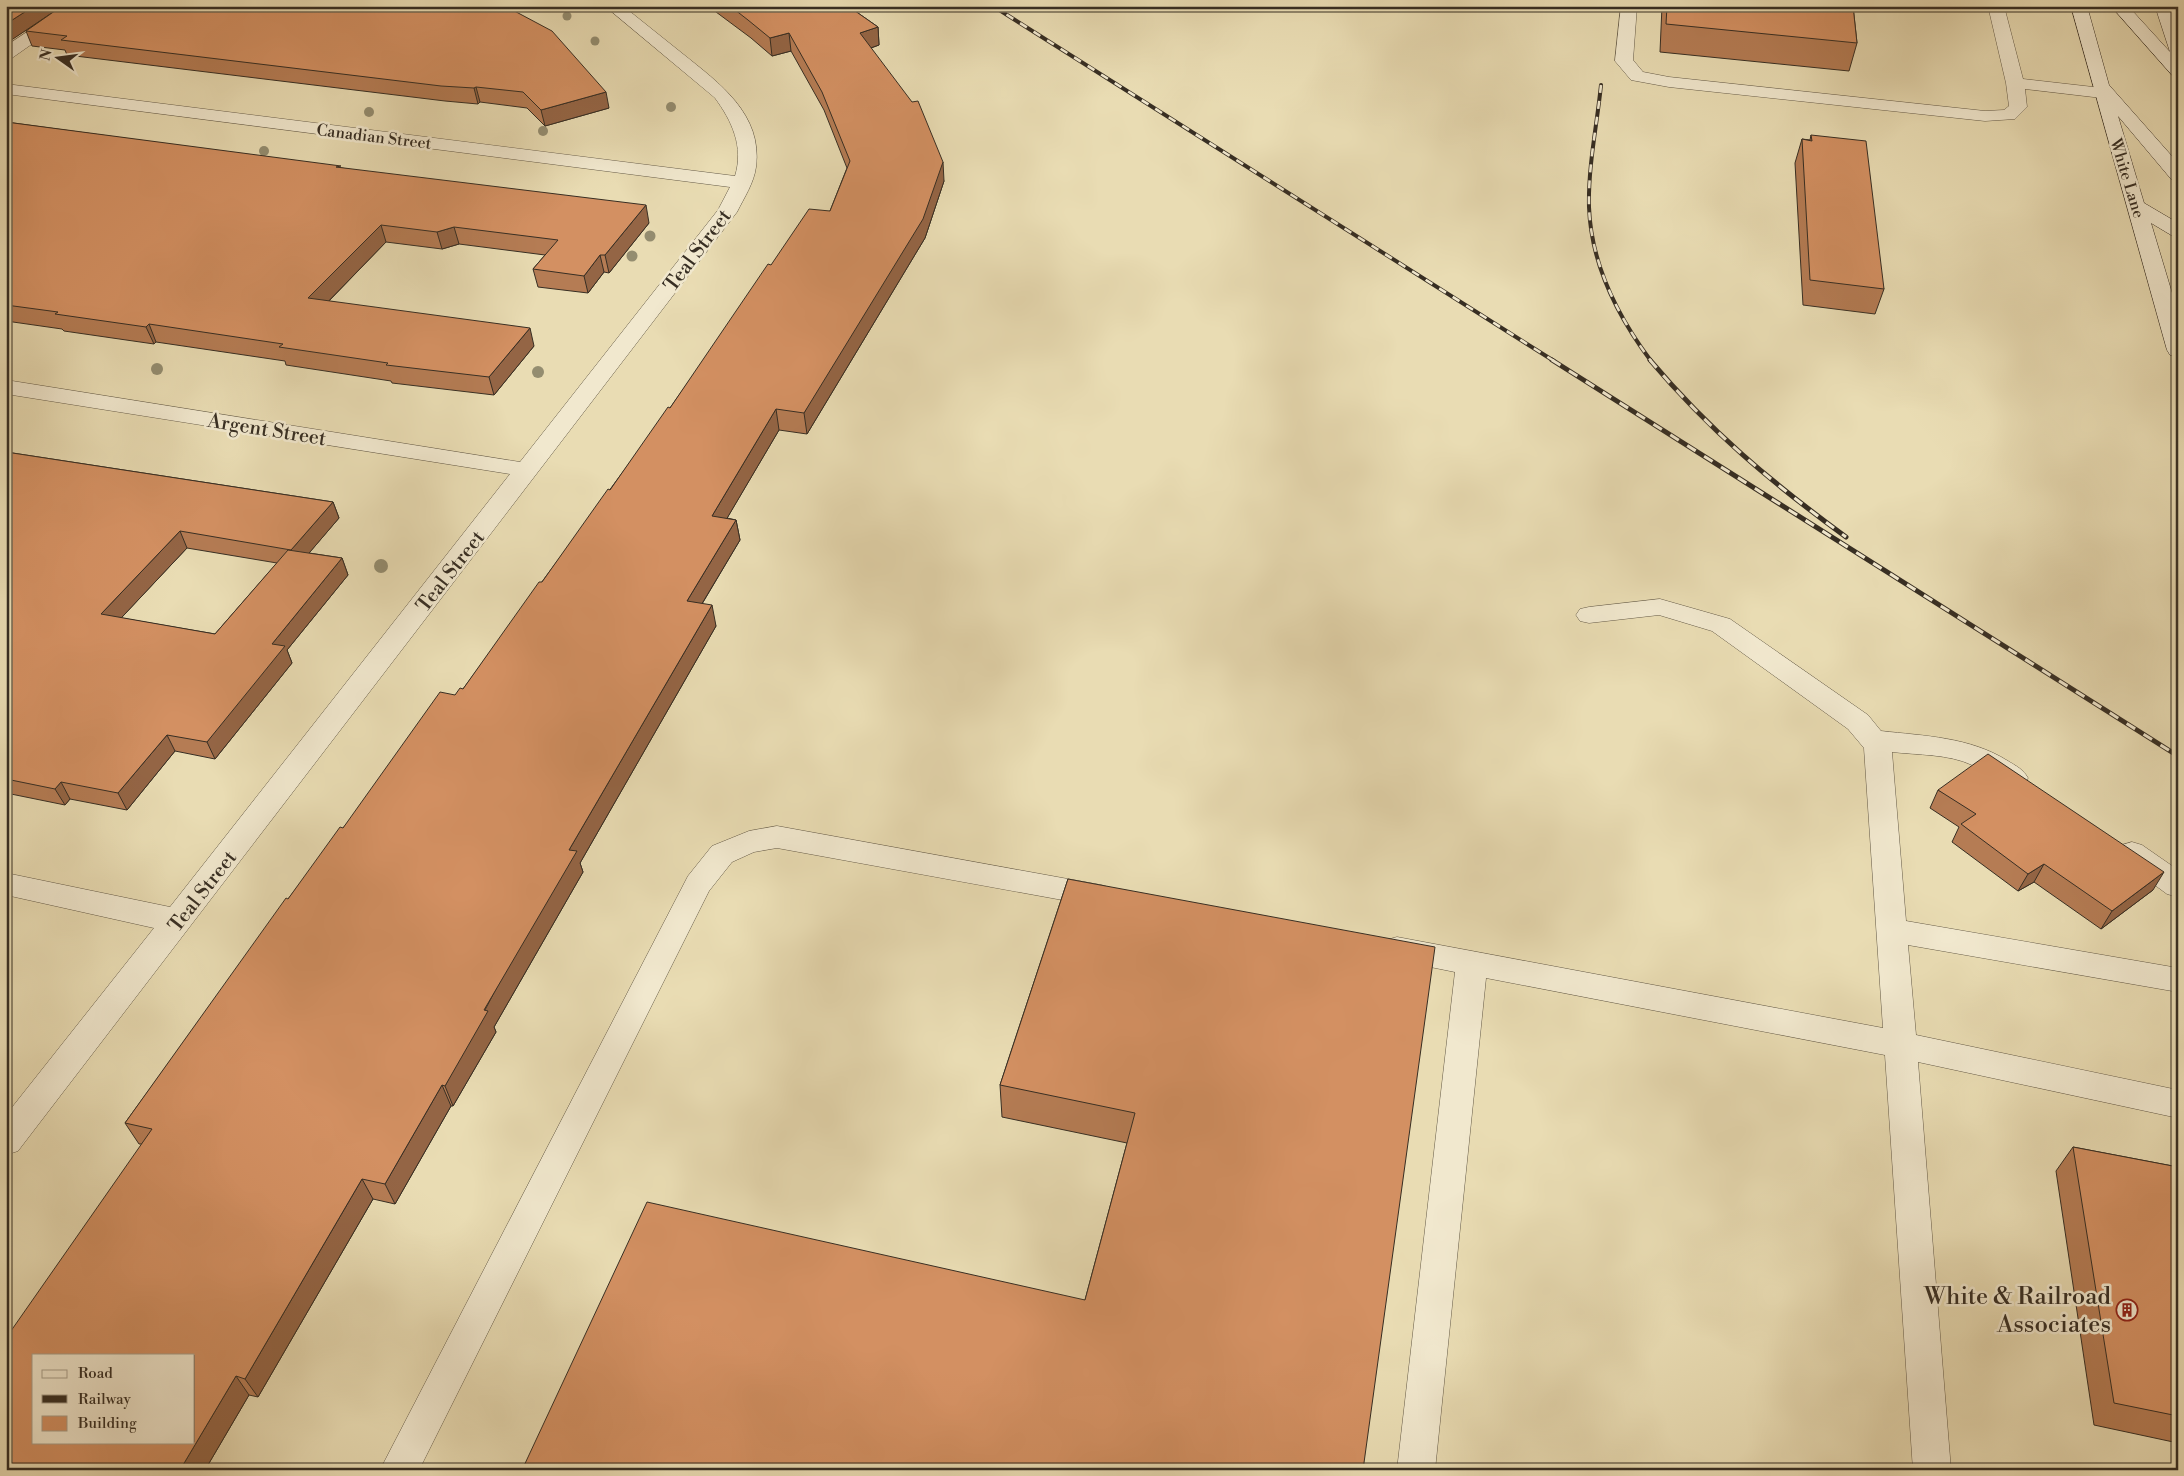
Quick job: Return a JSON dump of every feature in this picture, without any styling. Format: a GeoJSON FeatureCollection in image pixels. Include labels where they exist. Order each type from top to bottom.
{"type":"FeatureCollection","features":[{"type":"Feature","properties":{"kind":"street"},"geometry":{"type":"LineString","coordinates":[[6,54],[78,6]]}},
{"type":"Feature","properties":{"kind":"street","name":"Teal Street"},"geometry":{"type":"LineString","coordinates":[[6,1141],[727,212],[742,183],[747,167],[747,142],[737,115],[721,94],[612,6]]}},
{"type":"Feature","properties":{"kind":"street"},"geometry":{"type":"LineString","coordinates":[[1629,6],[1624,61],[1637,76],[1985,116],[2009,116],[2018,107],[2015,83],[1996,6]]}},
{"type":"Feature","properties":{"kind":"street","name":"White Lane"},"geometry":{"type":"LineString","coordinates":[[2079,6],[2100,86],[2178,350]]}},
{"type":"Feature","properties":{"kind":"street"},"geometry":{"type":"LineString","coordinates":[[2119,6],[2178,71]]}},
{"type":"Feature","properties":{"kind":"street"},"geometry":{"type":"LineString","coordinates":[[2163,6],[2178,50]]}},
{"type":"Feature","properties":{"kind":"street"},"geometry":{"type":"LineString","coordinates":[[2015,83],[2100,86],[2178,175]]}},
{"type":"Feature","properties":{"kind":"street","name":"Canadian Street"},"geometry":{"type":"LineString","coordinates":[[6,89],[742,183]]}},
{"type":"Feature","properties":{"kind":"street"},"geometry":{"type":"LineString","coordinates":[[2137,207],[2178,230]]}},
{"type":"Feature","properties":{"kind":"street","name":"Argent Street"},"geometry":{"type":"LineString","coordinates":[[6,387],[528,470]]}},
{"type":"Feature","properties":{"kind":"street"},"geometry":{"type":"LineString","coordinates":[[1589,615],[1660,607],[1721,625],[1858,722],[1878,746],[1932,1470]]}},
{"type":"Feature","properties":{"kind":"street"},"geometry":{"type":"LineString","coordinates":[[1873,740],[1936,747],[1982,758],[2038,794]]}},
{"type":"Feature","properties":{"kind":"street"},"geometry":{"type":"LineString","coordinates":[[399,1470],[698,884],[722,854],[749,842],[777,837],[1130,901]]}},
{"type":"Feature","properties":{"kind":"street"},"geometry":{"type":"LineString","coordinates":[[2110,839],[2178,886]]}},
{"type":"Feature","properties":{"kind":"street"},"geometry":{"type":"LineString","coordinates":[[6,884],[178,921]]}},
{"type":"Feature","properties":{"kind":"street"},"geometry":{"type":"LineString","coordinates":[[1891,930],[2178,980]]}},
{"type":"Feature","properties":{"kind":"street"},"geometry":{"type":"LineString","coordinates":[[1364,944],[1901,1045],[2178,1104]]}},
{"type":"Feature","properties":{"kind":"street"},"geometry":{"type":"LineString","coordinates":[[1416,1470],[1472,963]]}},
{"type":"Feature","properties":{"kind":"building"},"geometry":{"type":"Polygon","coordinates":[[[6,6],[34,6],[6,24],[6,6]]]}},
{"type":"Feature","properties":{"kind":"building"},"geometry":{"type":"Polygon","coordinates":[[[62,6],[505,6],[552,31],[606,92],[541,110],[523,92],[476,87],[441,86],[61,40],[67,36],[26,31],[62,6]]]}},
{"type":"Feature","properties":{"kind":"building"},"geometry":{"type":"Polygon","coordinates":[[[730,6],[848,6],[878,27],[860,33],[912,102],[918,101],[943,162],[923,219],[804,413],[776,409],[712,516],[736,520],[687,601],[712,605],[569,850],[577,851],[484,1010],[488,1011],[445,1086],[442,1085],[385,1184],[362,1179],[245,1379],[236,1376],[180,1470],[6,1470],[6,1338],[152,1129],[125,1123],[286,898],[288,899],[340,827],[343,828],[440,692],[455,695],[460,688],[463,689],[539,582],[542,582],[668,407],[670,408],[768,264],[771,265],[809,209],[830,211],[850,161],[822,92],[789,33],[770,38],[730,6]]]}},
{"type":"Feature","properties":{"kind":"building"},"geometry":{"type":"Polygon","coordinates":[[[1667,6],[1853,6],[1857,43],[1666,24],[1667,6]]]}},
{"type":"Feature","properties":{"kind":"building"},"geometry":{"type":"Polygon","coordinates":[[[6,122],[341,166],[336,167],[646,205],[605,255],[600,255],[584,276],[533,269],[558,240],[454,227],[437,232],[381,225],[308,298],[530,328],[489,377],[386,365],[388,363],[279,347],[283,344],[149,324],[146,327],[6,305],[6,122]]]}},
{"type":"Feature","properties":{"kind":"building"},"geometry":{"type":"Polygon","coordinates":[[[1811,135],[1866,141],[1884,289],[1810,280],[1802,139],[1812,141],[1811,135]]]}},
{"type":"Feature","properties":{"kind":"building"},"geometry":{"type":"Polygon","coordinates":[[[6,452],[333,502],[291,550],[180,531],[101,614],[215,634],[288,550],[342,558],[272,644],[285,646],[207,742],[167,735],[118,793],[61,782],[55,789],[6,779],[6,452]]]}},
{"type":"Feature","properties":{"kind":"building"},"geometry":{"type":"Polygon","coordinates":[[[1988,754],[2164,872],[2112,911],[2044,864],[2028,874],[1961,824],[1976,814],[1938,790],[1988,754]]]}},
{"type":"Feature","properties":{"kind":"building"},"geometry":{"type":"Polygon","coordinates":[[[1068,879],[1435,947],[1363,1470],[522,1470],[647,1202],[1085,1300],[1135,1113],[1000,1085],[1068,879]]]}},
{"type":"Feature","properties":{"kind":"building","name":"White & Railroad Associates"},"geometry":{"type":"Polygon","coordinates":[[[2073,1147],[2178,1167],[2178,1416],[2114,1403],[2073,1147]]]}},
{"type":"Feature","properties":{"kind":"railway"},"geometry":{"type":"LineString","coordinates":[[993,6],[1554,361]]}},
{"type":"Feature","properties":{"kind":"railway"},"geometry":{"type":"LineString","coordinates":[[1601,85],[1590,176],[1589,207],[1591,228],[1601,269],[1617,308],[1651,361]]}},
{"type":"Feature","properties":{"kind":"railway"},"geometry":{"type":"LineString","coordinates":[[1552,360],[2178,756]]}},
{"type":"Feature","properties":{"kind":"railway"},"geometry":{"type":"LineString","coordinates":[[1650,360],[1695,410],[1742,454],[1792,496],[1846,537]]}},
{"type":"Feature","properties":{"kind":"place","name":"White & Railroad Associates"},"geometry":{"type":"Point","coordinates":[2127,1310]}}]}
